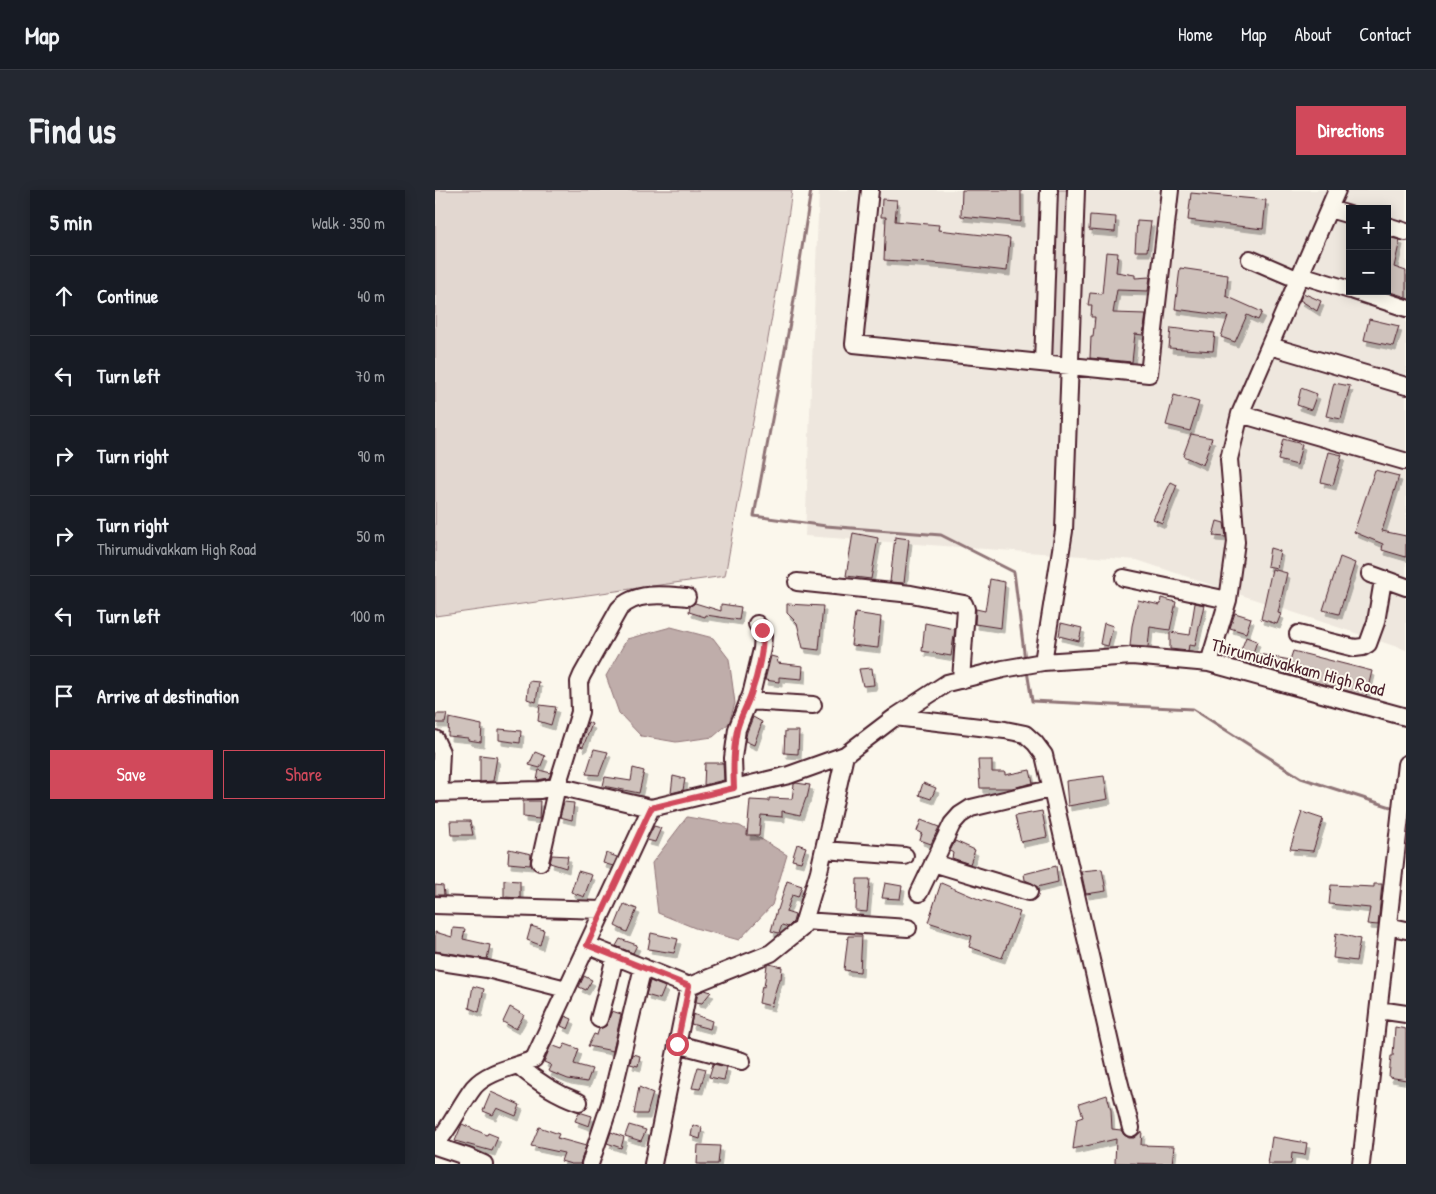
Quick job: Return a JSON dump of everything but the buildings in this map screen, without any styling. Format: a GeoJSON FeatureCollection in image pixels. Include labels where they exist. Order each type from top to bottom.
{"type":"FeatureCollection","features":[{"type":"Feature","properties":{"kind":"street"},"geometry":{"type":"LineString","coordinates":[[869,190],[854,344],[1149,374],[1170,190]]}},
{"type":"Feature","properties":{"kind":"street"},"geometry":{"type":"LineString","coordinates":[[1043,363],[1049,190]]}},
{"type":"Feature","properties":{"kind":"street"},"geometry":{"type":"LineString","coordinates":[[1039,662],[1064,532],[1075,190]]}},
{"type":"Feature","properties":{"kind":"street"},"geometry":{"type":"LineString","coordinates":[[1209,662],[1228,600],[1236,542],[1229,459],[1240,414],[1337,190]]}},
{"type":"Feature","properties":{"kind":"street"},"geometry":{"type":"LineString","coordinates":[[1329,209],[1346,214]]}},
{"type":"Feature","properties":{"kind":"street"},"geometry":{"type":"LineString","coordinates":[[1391,227],[1406,232]]}},
{"type":"Feature","properties":{"kind":"street"},"geometry":{"type":"LineString","coordinates":[[1250,259],[1300,278],[1346,289]]}},
{"type":"Feature","properties":{"kind":"street"},"geometry":{"type":"LineString","coordinates":[[1366,295],[1406,308]]}},
{"type":"Feature","properties":{"kind":"street"},"geometry":{"type":"LineString","coordinates":[[1270,346],[1406,386]]}},
{"type":"Feature","properties":{"kind":"street"},"geometry":{"type":"LineString","coordinates":[[1240,414],[1404,461]]}},
{"type":"Feature","properties":{"kind":"street"},"geometry":{"type":"LineString","coordinates":[[1298,634],[1355,648],[1363,647],[1368,644],[1376,622],[1377,577],[1406,587]]}},
{"type":"Feature","properties":{"kind":"street"},"geometry":{"type":"LineString","coordinates":[[1124,578],[1228,600]]}},
{"type":"Feature","properties":{"kind":"street"},"geometry":{"type":"LineString","coordinates":[[797,582],[911,594],[964,604],[966,609],[961,680]]}},
{"type":"Feature","properties":{"kind":"street"},"geometry":{"type":"LineString","coordinates":[[540,862],[557,786],[580,712],[579,682],[619,609],[625,602],[645,596],[687,597]]}},
{"type":"Feature","properties":{"kind":"street"},"geometry":{"type":"LineString","coordinates":[[734,788],[733,758],[737,729],[754,682],[763,636],[762,630],[757,624]]}},
{"type":"Feature","properties":{"kind":"street","name":"Thirumudivakkam High Road"},"geometry":{"type":"LineString","coordinates":[[437,793],[540,790],[557,786],[651,808],[789,776],[845,754],[895,717],[947,683],[1039,662],[1132,656],[1209,662],[1406,717]]}},
{"type":"Feature","properties":{"kind":"street"},"geometry":{"type":"LineString","coordinates":[[748,701],[813,705]]}},
{"type":"Feature","properties":{"kind":"street"},"geometry":{"type":"LineString","coordinates":[[895,717],[1025,734],[1044,755],[1050,789],[1131,1128]]}},
{"type":"Feature","properties":{"kind":"street"},"geometry":{"type":"LineString","coordinates":[[435,739],[441,752],[437,793]]}},
{"type":"Feature","properties":{"kind":"street"},"geometry":{"type":"LineString","coordinates":[[587,945],[689,986],[771,953],[802,928],[823,850],[845,754]]}},
{"type":"Feature","properties":{"kind":"street"},"geometry":{"type":"LineString","coordinates":[[1361,1164],[1388,926],[1400,875],[1401,817],[1406,764]]}},
{"type":"Feature","properties":{"kind":"street"},"geometry":{"type":"LineString","coordinates":[[919,892],[952,824],[960,815],[971,808],[1050,789]]}},
{"type":"Feature","properties":{"kind":"street"},"geometry":{"type":"LineString","coordinates":[[484,1164],[467,1161],[435,1145],[446,1132],[475,1086],[493,1074],[534,1059],[651,808]]}},
{"type":"Feature","properties":{"kind":"street"},"geometry":{"type":"LineString","coordinates":[[823,850],[905,856]]}},
{"type":"Feature","properties":{"kind":"street"},"geometry":{"type":"LineString","coordinates":[[933,863],[1029,892]]}},
{"type":"Feature","properties":{"kind":"street"},"geometry":{"type":"LineString","coordinates":[[435,905],[603,910]]}},
{"type":"Feature","properties":{"kind":"street"},"geometry":{"type":"LineString","coordinates":[[804,921],[908,928]]}},
{"type":"Feature","properties":{"kind":"street"},"geometry":{"type":"LineString","coordinates":[[1388,926],[1406,930]]}},
{"type":"Feature","properties":{"kind":"street"},"geometry":{"type":"LineString","coordinates":[[599,1019],[615,956]]}},
{"type":"Feature","properties":{"kind":"street"},"geometry":{"type":"LineString","coordinates":[[435,961],[487,969],[566,989]]}},
{"type":"Feature","properties":{"kind":"street"},"geometry":{"type":"LineString","coordinates":[[590,1164],[610,1104],[643,968]]}},
{"type":"Feature","properties":{"kind":"street"},"geometry":{"type":"LineString","coordinates":[[653,1164],[689,986]]}},
{"type":"Feature","properties":{"kind":"street"},"geometry":{"type":"LineString","coordinates":[[1379,1010],[1406,1014]]}},
{"type":"Feature","properties":{"kind":"street"},"geometry":{"type":"LineString","coordinates":[[677,1044],[742,1061]]}},
{"type":"Feature","properties":{"kind":"street"},"geometry":{"type":"LineString","coordinates":[[518,1065],[534,1079],[553,1091],[579,1102]]}},
{"type":"Feature","properties":{"kind":"shaded area"},"geometry":{"type":"Polygon","coordinates":[[[435,190],[792,190],[781,267],[725,576],[435,616],[435,190]]]}},
{"type":"Feature","properties":{"kind":"shaded area"},"geometry":{"type":"Polygon","coordinates":[[[819,190],[1406,190],[1406,650],[1137,560],[805,536],[819,190]]]}},
{"type":"Feature","properties":{"kind":"shaded area"},"geometry":{"type":"Polygon","coordinates":[[[1053,190],[1070,190],[1064,353],[1062,356],[1055,358],[1049,355],[1053,190]]]}},
{"type":"Feature","properties":{"kind":"shaded area"},"geometry":{"type":"Polygon","coordinates":[[[671,627],[713,638],[729,659],[735,703],[729,723],[713,737],[676,742],[641,736],[619,713],[606,676],[627,639],[671,627]]]}},
{"type":"Feature","properties":{"kind":"shaded area"},"geometry":{"type":"Polygon","coordinates":[[[687,817],[740,826],[787,855],[772,905],[739,940],[695,928],[658,913],[652,863],[687,817]]]}},
{"type":"Feature","properties":{"kind":"waterway"},"geometry":{"type":"LineString","coordinates":[[811,190],[792,312],[754,516],[826,526],[941,535],[1014,572],[1025,660]]}},
{"type":"Feature","properties":{"kind":"waterway"},"geometry":{"type":"LineString","coordinates":[[1027,671],[1032,701],[1193,709],[1301,778],[1397,809]]}},
{"type":"Feature","properties":{"kind":"route"},"geometry":{"type":"LineString","coordinates":[[677,1044],[689,986],[587,945],[651,808],[734,788],[733,758],[737,729],[751,694],[762,649],[762,630]]}}]}
